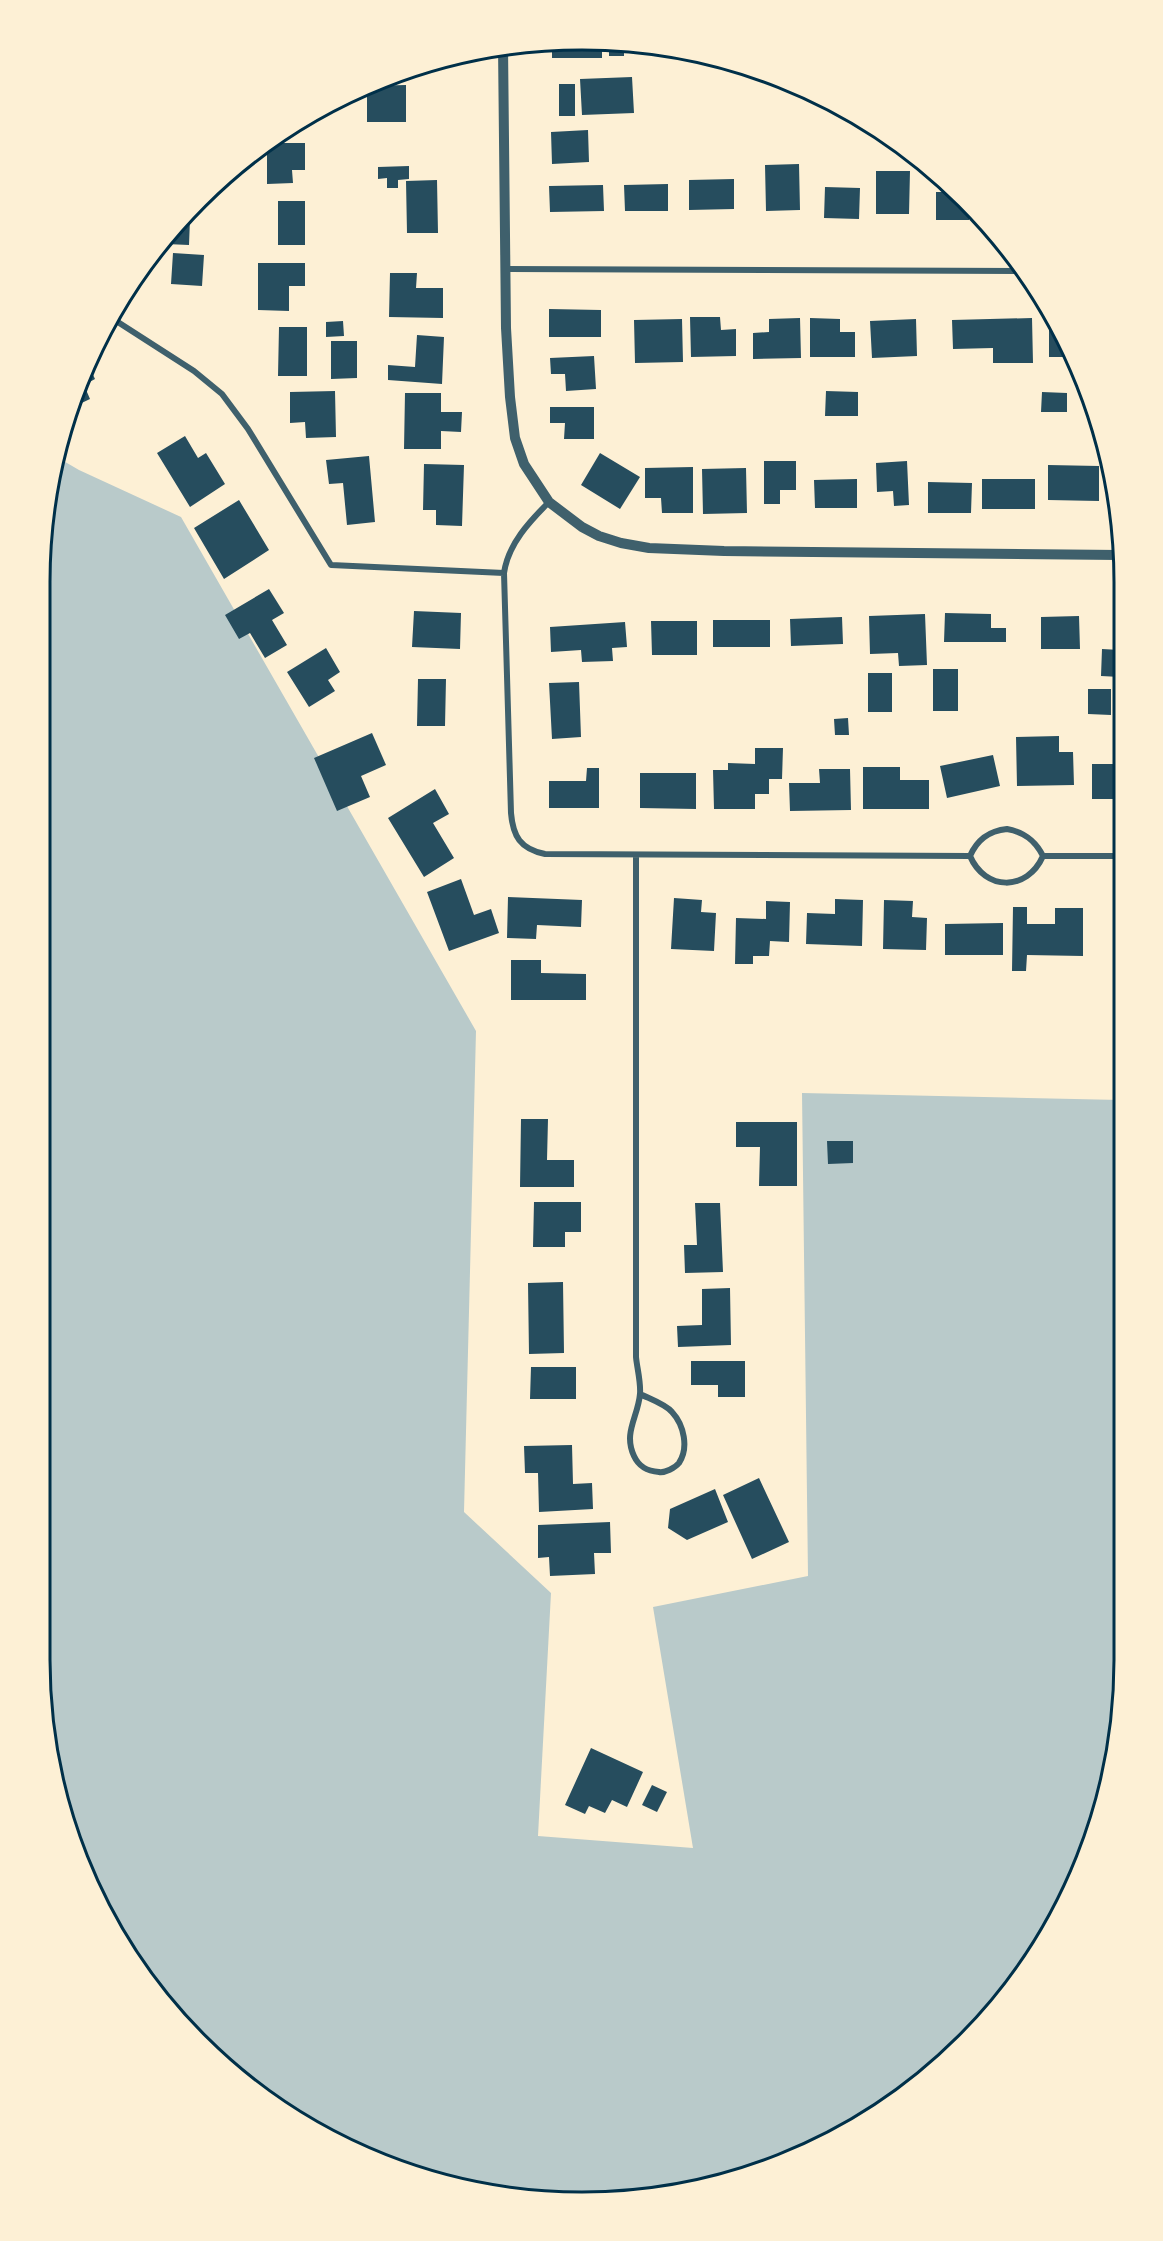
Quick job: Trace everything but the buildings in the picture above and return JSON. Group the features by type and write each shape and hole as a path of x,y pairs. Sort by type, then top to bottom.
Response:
{"street":[{"path":"503,56 507,340 515,438 531,477 549,502 582,527 599,536 649,548 724,551 1112,555"},
{"path":"506,269 1013,271"},
{"path":"117,322 194,371 222,394 248,429 331,565 504,573"},
{"path":"549,502 530,520 514,544 505,563 504,573 510,805 512,826 517,841 529,849 545,854 969,856"},
{"path":"969,856 980,840 997,830 1006,829 1016,831 1033,840 1043,856"},
{"path":"636,855 636,1357 640,1394 629,1432 630,1448 636,1461 648,1471 663,1473 677,1465 684,1453 685,1439 680,1424 671,1411 640,1394"},
{"path":"969,856 979,872 994,881 1004,883 1028,876 1043,856"},
{"path":"1043,856 1114,856"}],"shaded area":[{"path":"64,461 181,517 476,1031 464,1512 551,1593 538,1836 693,1848 653,1607 808,1576 802,1093 1114,1100 1114,1660 1109,1729 1103,1763 1085,1831 1073,1863 1059,1895 1024,1955 1004,1983 958,2036 905,2082 877,2102 817,2137 785,2151 753,2163 685,2181 651,2187 582,2192 512,2187 478,2181 410,2163 378,2151 315,2120 258,2082 205,2036 159,1983 139,1955 104,1895 78,1831 60,1763 54,1729 50,1660 50,582 54,512"}]}
